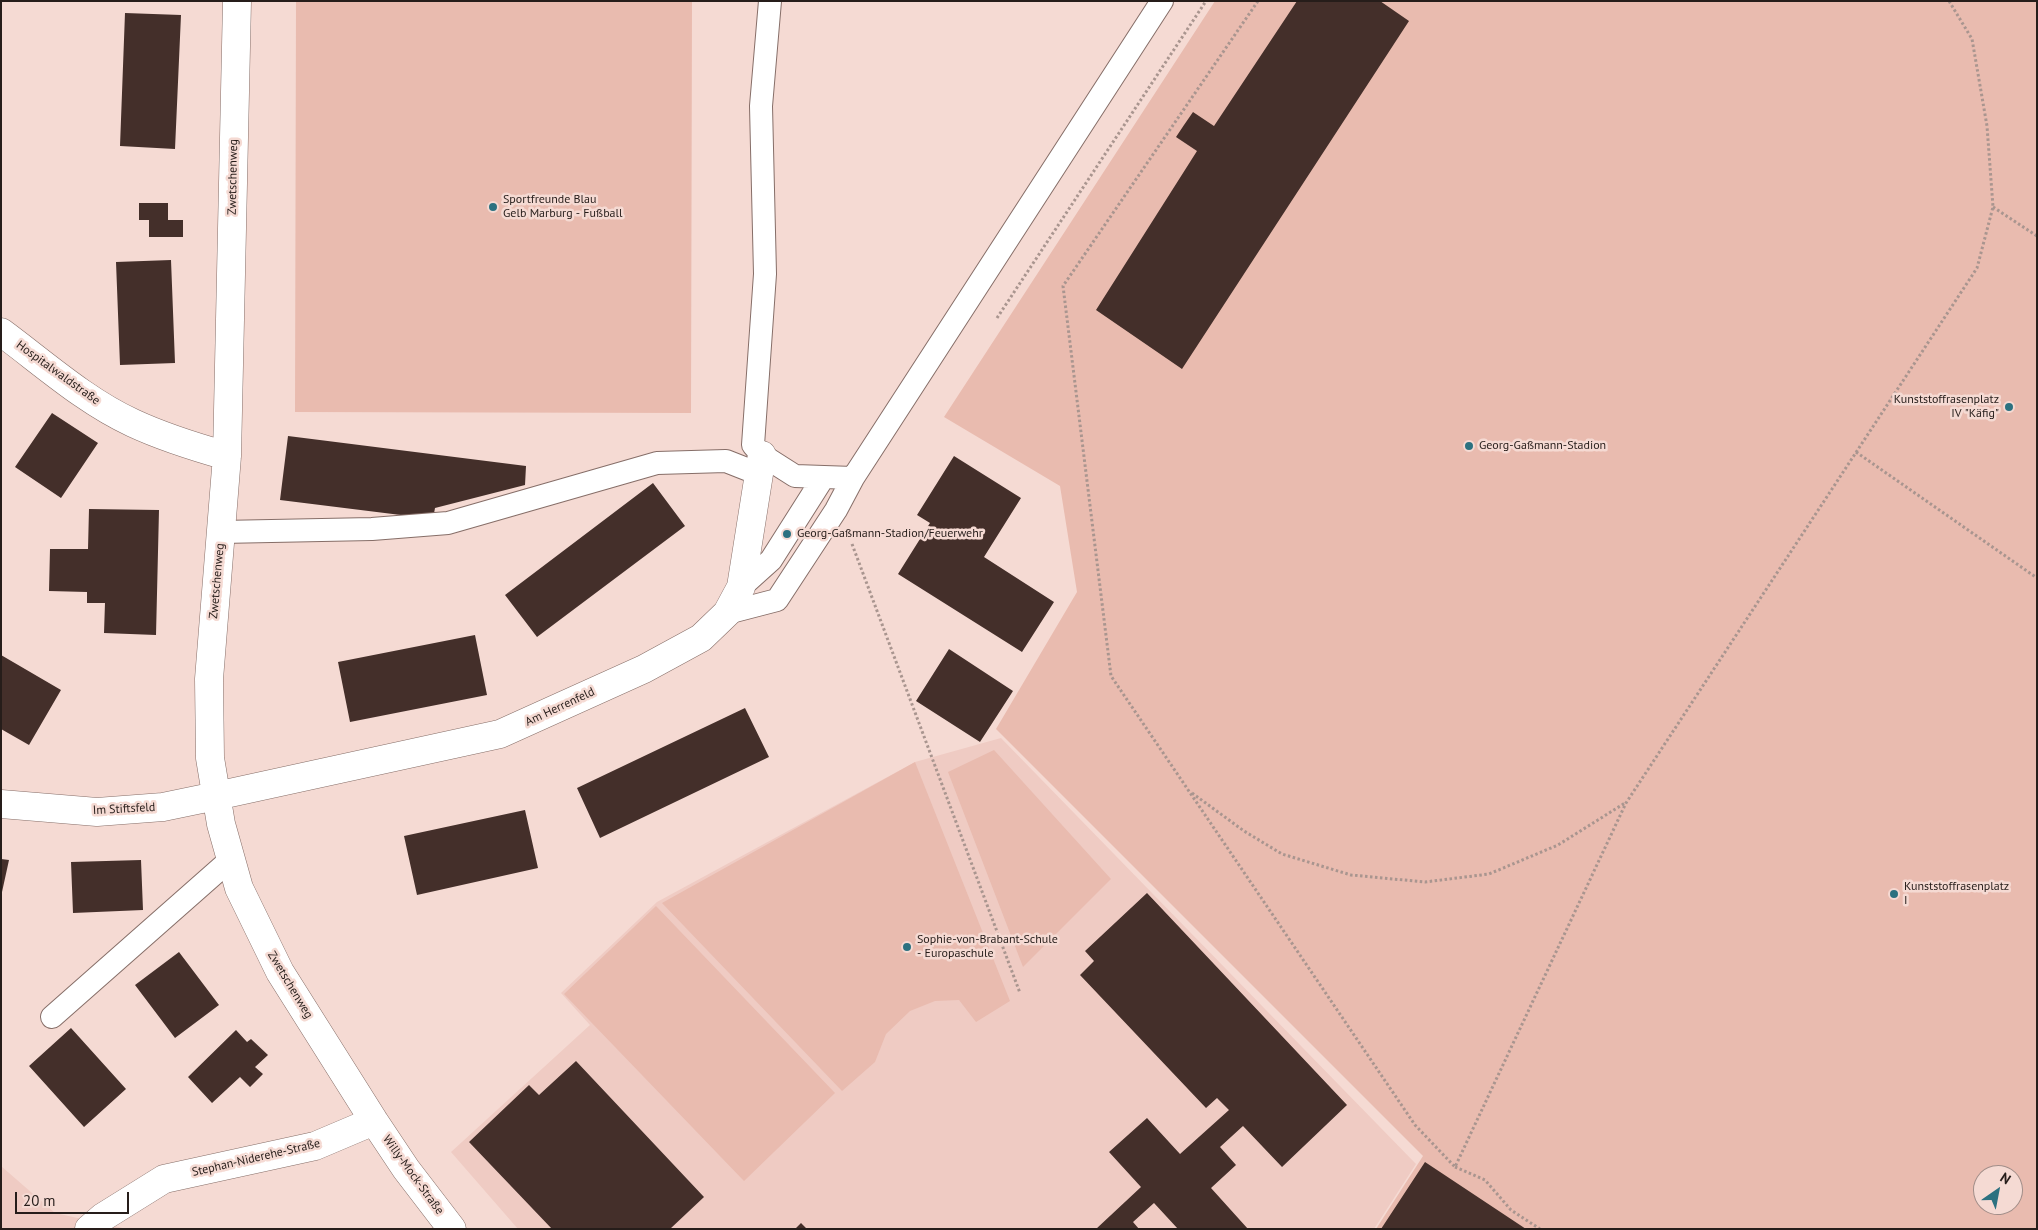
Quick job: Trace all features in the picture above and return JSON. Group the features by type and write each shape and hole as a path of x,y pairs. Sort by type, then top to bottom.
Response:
{"street":[{"name":"Zwetschenweg","path":"238,1 227,456 209,679 210,758 220,824 230,860 246,903 280,972 374,1121"},
{"name":"Hospitalwaldstraße","path":"1,332 85,396 132,423 180,442 227,456"},
{"name":"Am Herrenfeld","path":"216,796 500,734 644,669 701,638 727,613 741,587 760,465"},
{"name":"Im Stiftsfeld","path":"1,804 97,812 163,807 216,796"},
{"name":"Stephan-Niderehe-Straße","path":"89,1229 103,1217 164,1179 315,1146 374,1121"},
{"name":"Willy-Mock-Straße","path":"374,1121 406,1168 452,1229"}],"lane":[{"path":"760,465 754,445 765,274 761,106 770,1"},
{"path":"727,613 777,600 836,510 853,478 1162,1"},
{"path":"221,532 372,530 448,523 658,463 726,461 760,465 795,476 853,478"},
{"path":"741,587 771,560 823,478"},
{"path":"52,1017 230,860"}],"path":[{"path":"1258,1 1063,286 1111,676 1415,1125 1455,1167 1485,1180 1511,1210 1540,1229"},
{"path":"1455,1167 1626,803 1977,268 1993,206 1987,126 1972,39 1949,1"},
{"path":"1993,206 2037,236"},
{"path":"1856,452 2037,578"},
{"path":"851,541 1020,994"},
{"path":"1190,792 1244,831 1282,854 1351,875 1425,882 1489,874 1558,846 1626,803"}],"shaded area":[{"name":"Sportfreunde Blau Gelb Marburg - Fußball","path":"296,1 692,1 691,413 295,412"},
{"name":"Georg-Gaßmann-Stadion","path":"1215,1 2037,1 2037,1229 1376,1229 1423,1156 996,729 1077,592 1060,486 944,417"},
{"name":"Sophie-von-Brabant-Schule - Europaschule","path":"1001,738 1416,1164 1374,1229 518,1229 451,1152 590,1025 561,993 657,902 915,762"},
{"path":"994,750 1111,879 1023,967 948,772"},
{"path":"915,762 1010,1001 976,1022 959,1000 935,1001 910,1011 886,1034 875,1062 842,1091 662,903"},
{"path":"656,906 835,1093 744,1181 564,994"},
{"path":"1,1166 55,1213 127,1229 1,1229"}],"building":[{"path":"1297,1 1380,1 1409,21 1182,369 1096,310 1197,151 1176,137 1193,112 1214,126"},
{"path":"125,13 181,15 175,149 120,146"},
{"path":"139,203 168,203 168,220 183,220 183,237 149,237 149,220 139,220"},
{"path":"171,260 175,363 120,365 116,262"},
{"path":"52,413 98,443 61,498 15,467"},
{"path":"288,436 526,466 525,485 435,508 433,519 280,500"},
{"path":"954,456 1021,498 984,557 1054,602 1022,652 898,574 930,523 917,515"},
{"path":"653,483 685,526 537,637 505,595"},
{"path":"89,509 159,510 156,635 104,633 105,603 87,603 87,592 49,591 50,549 88,549"},
{"path":"475,635 487,695 350,722 338,662"},
{"path":"949,649 1013,691 980,742 916,701"},
{"path":"1,655 61,690 29,745 1,729"},
{"path":"745,708 769,757 600,838 577,788"},
{"path":"525,810 538,868 417,895 404,836"},
{"path":"1,859 9,860 2,892 1,892"},
{"path":"141,860 143,910 73,913 71,862"},
{"path":"1147,893 1347,1105 1282,1167 1243,1126 1220,1147 1236,1165 1211,1188 1248,1229 1178,1229 1154,1203 1133,1222 1139,1229 1096,1229 1141,1187 1109,1152 1147,1118 1180,1154 1229,1110 1217,1098 1206,1108 1080,975 1094,961 1085,951"},
{"path":"179,952 219,1005 175,1038 135,985"},
{"path":"71,1028 126,1089 84,1127 29,1066"},
{"path":"236,1030 247,1042 251,1039 268,1055 255,1067 263,1074 250,1087 240,1077 212,1103 188,1077"},
{"path":"576,1061 704,1197 670,1229 552,1229 469,1142 529,1085 539,1095"},
{"path":"1425,1162 1526,1229 1381,1229"},
{"path":"801,1223 807,1229 795,1229"}],"place":[{"name":"Sportfreunde Blau Gelb Marburg - Fußball","path":"493,207"},
{"name":"Kunststoffrasenplatz IV \"Käfig\"","path":"2009,407"},
{"name":"Georg-Gaßmann-Stadion","path":"1469,446"},
{"name":"Georg-Gaßmann-Stadion/Feuerwehr","path":"787,534"},
{"name":"Kunststoffrasenplatz I","path":"1894,894"},
{"name":"Sophie-von-Brabant-Schule - Europaschule","path":"907,947"}]}
